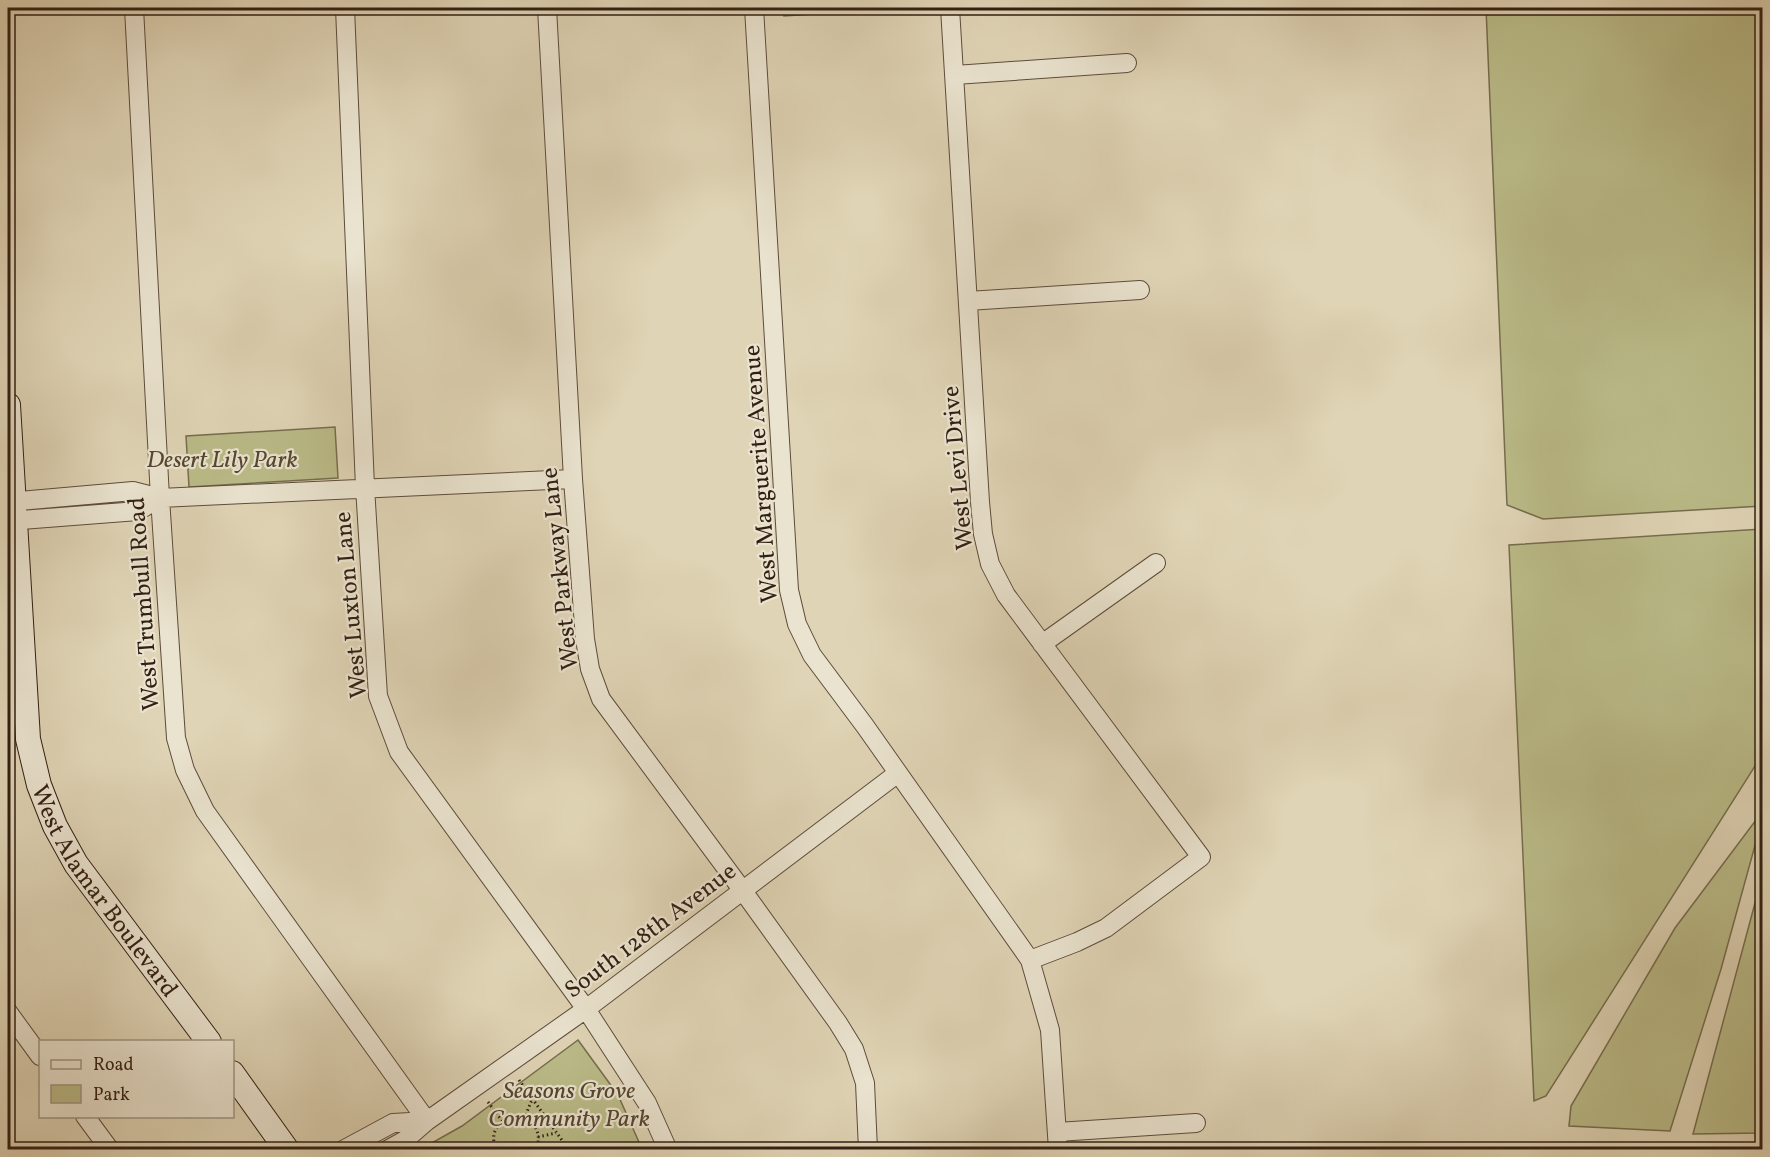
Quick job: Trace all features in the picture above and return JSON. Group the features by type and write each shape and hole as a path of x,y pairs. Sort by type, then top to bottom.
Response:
{"street":[{"name":"West Trumbull Road","path":"134,8 160,498 176,738 192,786 205,811 427,1121"},
{"name":"West Luxton Lane","path":"345,8 364,487 378,696 399,752 586,1009 647,1103 668,1149"},
{"name":"West Parkway Lane","path":"547,8 573,479 585,639 590,669 601,699 743,891 838,1023 854,1049 865,1083 868,1149"},
{"name":"West Marguerite Avenue","path":"754,8 789,590 798,624 812,655 1030,960 1050,1030 1058,1141"},
{"name":"West Levi Drive","path":"950,8 984,534 990,564 1006,595 1201,857 1106,928 1030,960"},
{"path":"955,75 1127,63"},
{"path":"968,301 1140,290"},
{"name":"West Alamar Boulevard","path":"8,405 10,512 28,739 39,785 55,826 76,864 208,1040"},
{"path":"10,512 133,491 160,498 573,479"},
{"path":"1042,644 1156,563"},
{"name":"South 128th Avenue","path":"387,1149 405,1140 427,1121 586,1009 898,773"},
{"path":"8,1012 39,1055"},
{"path":"234,1076 287,1149"},
{"path":"87,1118 110,1149"},
{"path":"343,1149 393,1123 427,1121"},
{"path":"1058,1141 1196,1123"}],"path":[{"path":"519,1080 569,1149"},
{"path":"524,1119 534,1100"},
{"path":"488,1102 503,1122"},
{"path":"496,1149 494,1133 503,1122 512,1118 524,1119 534,1126 538,1137 536,1149"},
{"path":"538,1137 557,1133"}],"green space":[{"path":"784,8 905,8 784,16"},
{"path":"1486,8 1762,8 1762,506 1543,519 1507,505"},
{"name":"Desert Lily Park","path":"335,427 338,478 189,487 186,436"},
{"path":"1762,529 1762,755 1546,1096 1534,1101 1509,545"},
{"path":"1762,812 1762,820 1721,969 1670,1131 1569,1126 1571,1106 1675,928"},
{"path":"1762,877 1762,1133 1693,1134"},
{"name":"Seasons Grove Community Park","path":"578,1040 618,1095 642,1149 421,1149 462,1126"},
{"path":"1537,1143 1566,1143 1570,1149 1538,1149"}]}
